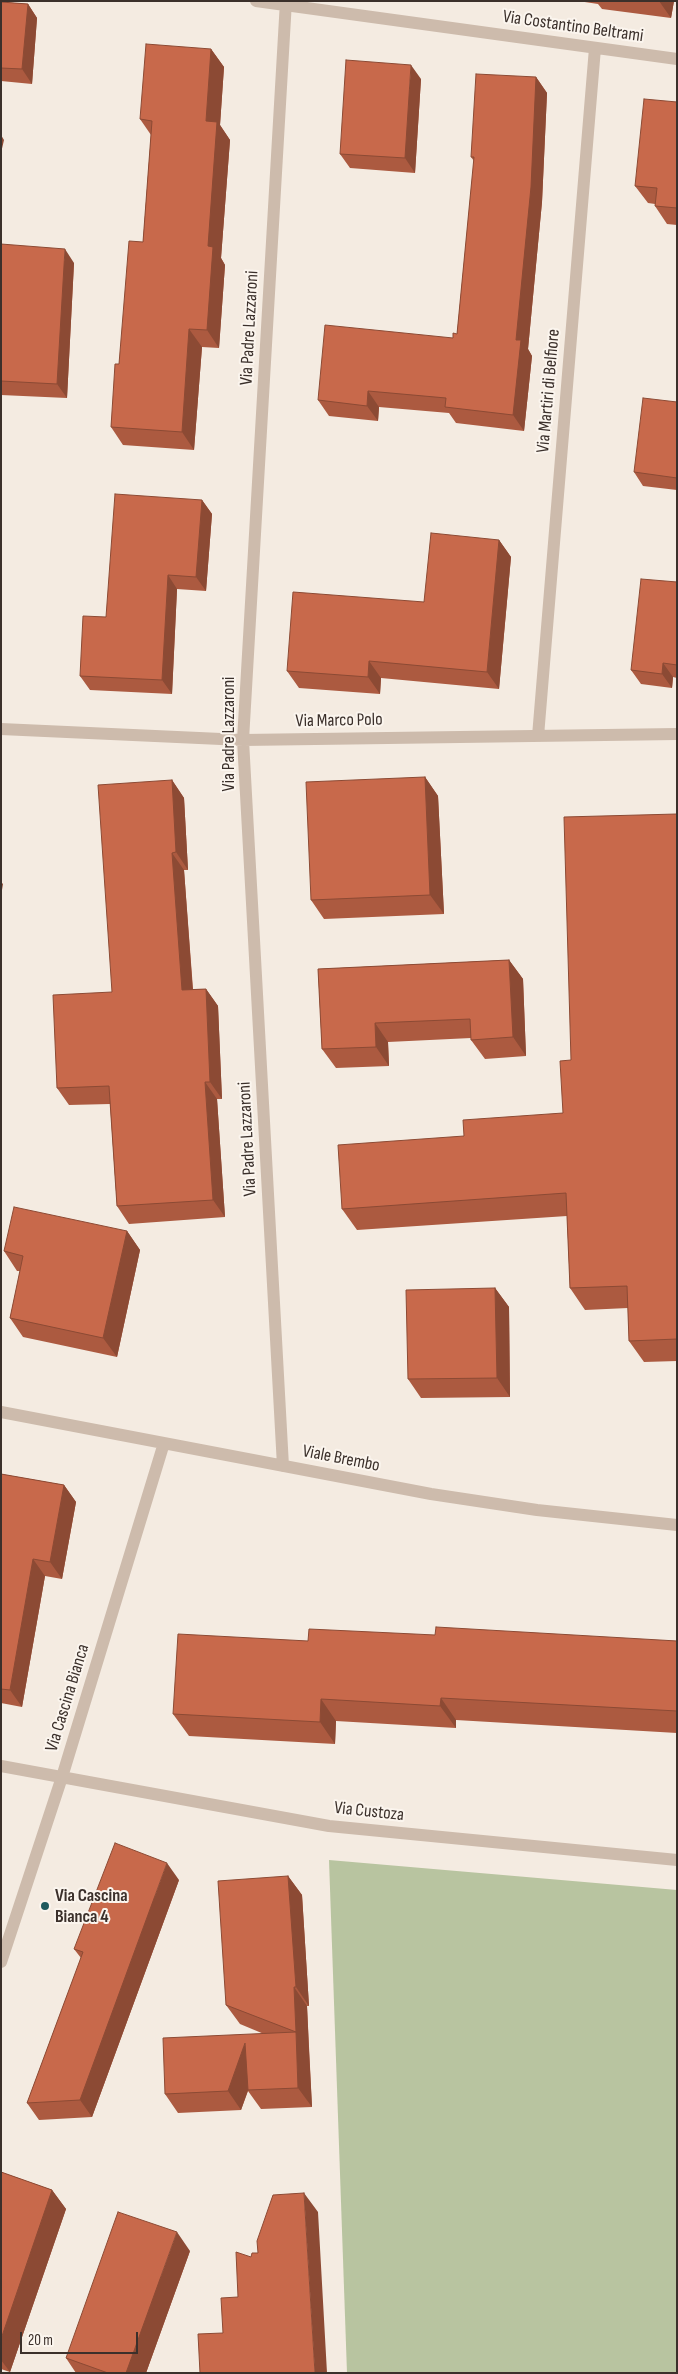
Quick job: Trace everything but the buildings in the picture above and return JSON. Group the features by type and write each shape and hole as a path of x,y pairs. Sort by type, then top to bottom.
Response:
{"street":[{"name":"Via Costantino Beltrami","path":"256,1 286,3 677,59"},
{"name":"Via Padre Lazzaroni","path":"283,1466 243,740 286,3"},
{"name":"Via Martiri di Belfiore","path":"538,736 595,48"},
{"name":"Via Marco Polo","path":"1,729 243,740 677,734"},
{"name":"Viale Brembo","path":"1,1412 431,1494 520,1507 677,1525"},
{"name":"Via Cascina Bianca","path":"1,1962 62,1777 164,1443"},
{"name":"Via Custoza","path":"1,1766 328,1826 677,1860"}],"green space":[{"path":"329,1860 677,1890 677,2373 347,2373"}],"place":[{"name":"Via Cascina Bianca 4","path":"45,1906"}]}
